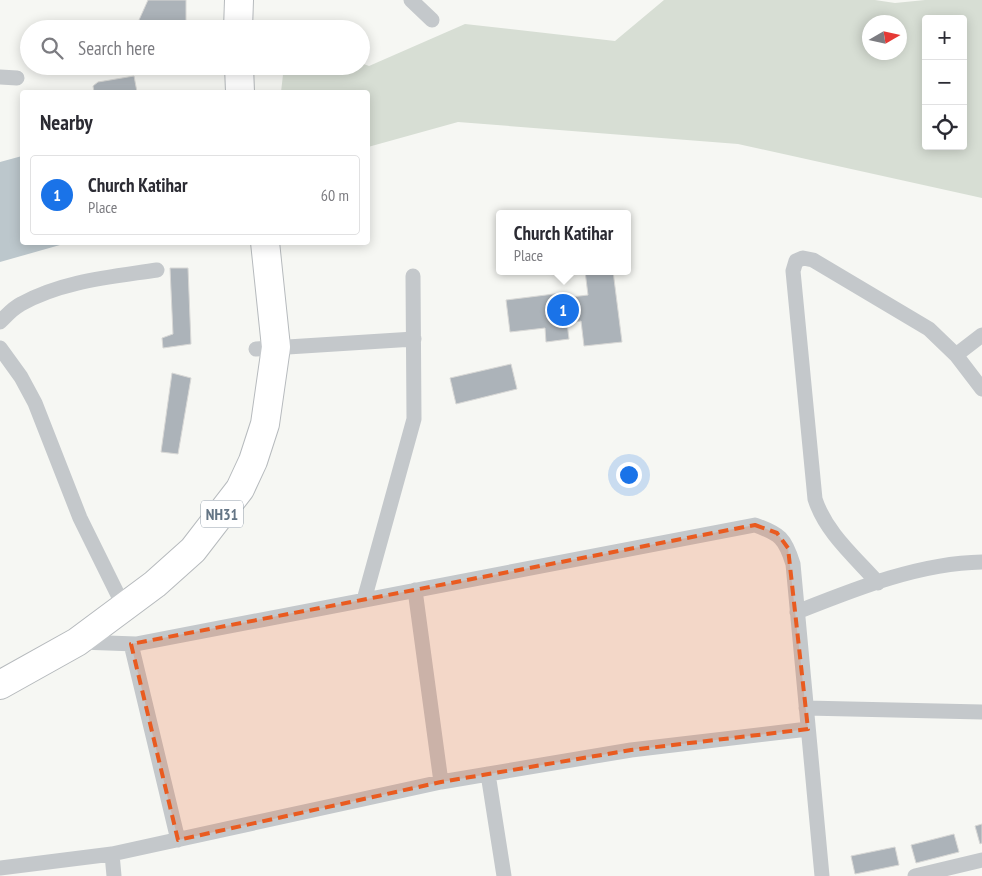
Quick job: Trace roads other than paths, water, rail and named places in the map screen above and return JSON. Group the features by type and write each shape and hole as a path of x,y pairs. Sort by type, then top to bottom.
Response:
{"highway":[{"path":"239,20 240,0"},
{"path":"250,0 251,20"},
{"path":"239,75 240,90"},
{"path":"252,75 252,90"},
{"name":"NH31","path":"0,668 88,617 118,595 144,573 199,518 225,479 241,444 266,348 257,328 253,245"},
{"name":"NH31","path":"0,685 78,642 148,590 193,550 240,489 253,462 265,424 265,245"}],"street":[{"path":"411,0 432,20"},
{"path":"0,76 16,78"},
{"path":"878,583 830,531 820,516 815,499 793,271 796,261 803,258 813,260 929,330 956,354 982,389"},
{"path":"0,322 19,304 50,292 93,279 156,270"},
{"path":"364,600 414,419 413,276"},
{"path":"956,354 982,336"},
{"path":"266,348 414,339"},
{"path":"0,348 21,377 35,403 80,518 118,595"},
{"path":"78,642 130,644 755,525 777,533 788,548 793,564 797,612 811,708 808,729 822,876"},
{"path":"797,612 878,583 929,569 982,562"},
{"path":"415,590 441,782"},
{"path":"130,644 178,840"},
{"path":"811,708 982,712"},
{"path":"0,868 112,854 441,782 631,750 808,729"},
{"path":"488,774 504,876"},
{"path":"112,854 114,876"},
{"path":"915,876 982,860"}],"place":[{"name":"Church Katihar","path":"563,310"}]}
